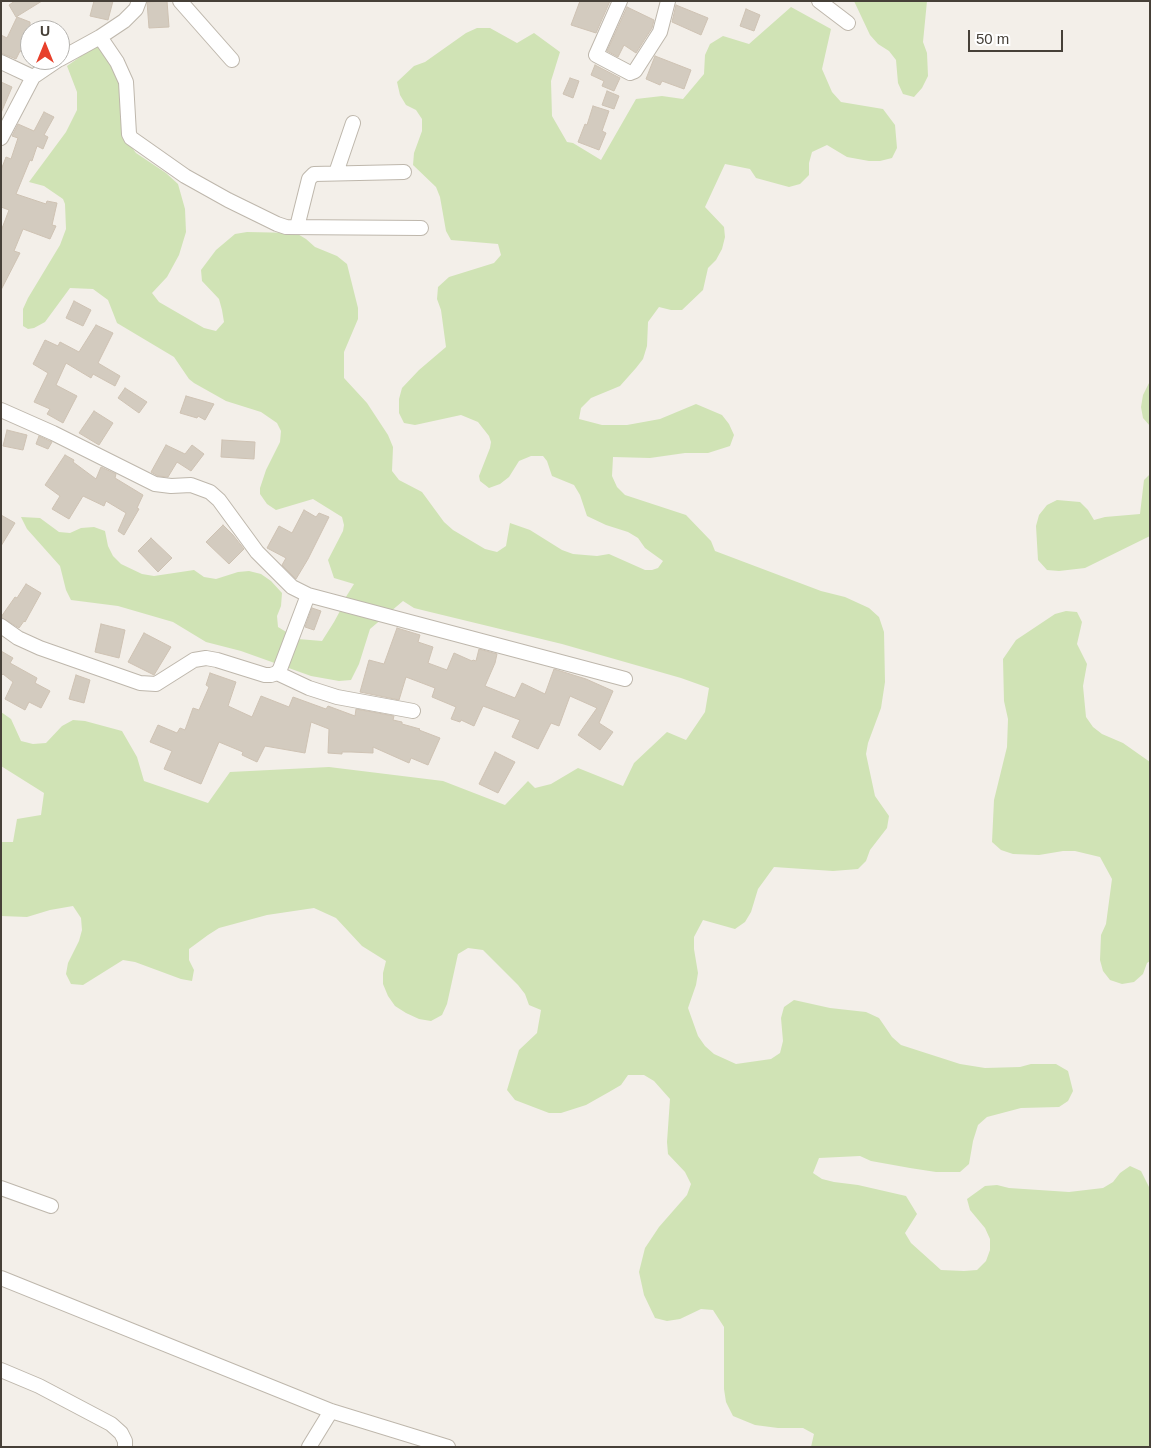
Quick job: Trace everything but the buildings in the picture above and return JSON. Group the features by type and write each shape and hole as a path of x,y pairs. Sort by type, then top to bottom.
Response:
{"street":[{"path":"70,53 124,21 136,8 139,1"},
{"path":"180,1 232,60"},
{"path":"620,1 596,55 633,73 660,32 668,1"},
{"path":"819,1 848,23"},
{"path":"100,37 117,62 126,82 129,134 135,143 185,176 228,200 286,227 421,228"},
{"path":"1,62 33,77"},
{"path":"1,138 33,77 43,70"},
{"path":"336,173 352,123"},
{"path":"297,227 311,176 317,173 404,172"},
{"path":"1,410 53,433 155,484 171,486 191,485 210,492 219,500 257,552 292,586 308,595 625,678"},
{"path":"276,673 280,669 290,646 308,595"},
{"path":"1,626 18,638 40,648 140,683 156,684 194,660 206,658 265,675 276,673 309,688 337,697 413,711"},
{"path":"1,1188 51,1206"},
{"path":"1,1278 350,1418 448,1447"},
{"path":"1,1370 39,1386 111,1424 121,1433 125,1441 125,1447"},
{"path":"309,1447 331,1410"}],"green space":[{"path":"854,1 927,1 923,42 927,53 928,76 922,88 914,97 903,94 898,83 896,60 889,51 878,44 870,35"},
{"path":"791,7 831,29 822,69 832,92 841,102 883,109 895,125 897,148 892,158 869,161 847,157 827,145 812,152 809,163 809,175 800,184 789,187 756,178 750,169 725,164 705,207 724,227 725,237 722,249 716,260 708,268 703,290 682,310 659,307 648,322 647,346 643,359 620,386 591,398 581,408 579,419 602,425 627,425 660,419 696,404 722,415 734,435 730,446 708,453 685,453 650,458 613,457 612,476 617,487 625,495 686,515 711,541 715,551 821,591 845,597 869,608 879,617 884,632 885,682 881,708 868,743 866,754 875,796 889,816 887,828 870,850 866,861 858,869 833,871 774,867 758,889 751,912 745,922 735,929 703,920 694,937 698,973 688,1008 698,1036 705,1046 714,1054 736,1064 771,1059 780,1053 783,1041 781,1018 784,1007 794,1000 830,1008 866,1012 879,1018 892,1037 901,1045 960,1064 985,1068 1056,1064 1068,1071 1073,1091 1068,1101 1059,1107 1021,1108 987,1117 978,1125 969,1164 960,1172 936,1172 910,1168 871,1161 860,1156 819,1158 813,1173 822,1179 834,1182 858,1185 906,1196 917,1214 905,1233 911,1243 941,1270 964,1271 977,1270 986,1261 990,1250 990,1239 985,1228 970,1210 967,1199 985,1186 997,1185 1009,1188 1069,1192 1103,1188 1113,1182 1120,1173 1130,1166 1141,1171 1150,1189 1150,1447 811,1447 814,1434 803,1428 778,1428 755,1425 733,1416 726,1402 724,1389 724,1327 713,1310 701,1309 680,1319 667,1321 655,1318 644,1295 639,1272 645,1248 659,1227 687,1195 691,1184 685,1172 668,1154 670,1099 654,1081 644,1075 628,1075 621,1085 609,1092 586,1105 561,1113 549,1113 515,1100 507,1090 519,1050 537,1033 541,1010 529,1005 525,994 518,985 483,950 468,948 458,954 447,1004 442,1015 431,1021 419,1019 395,1006 383,984 386,961 362,946 336,918 314,908 267,915 219,928 189,949 189,960 194,970 192,981 181,979 135,962 123,960 83,985 71,984 66,974 68,963 79,941 82,930 81,918 73,906 27,917 1,916 1,842 13,842 17,819 41,815 44,793 1,766 1,712 11,719 21,741 33,744 46,743 62,726 73,720 85,721 122,731 137,757 144,781 208,803 230,772 329,767 443,781 505,805 528,781 535,788 551,784 578,768 623,786 634,763 667,732 686,740 705,712 709,688 681,678 562,644 414,608 403,601 370,629 359,664 351,680 339,681 311,676 241,651 206,642 173,622 118,606 71,600 66,590 60,566 27,529 21,517 40,518 59,532 70,533 81,528 94,527 105,531 108,546 113,556 121,564 142,574 154,576 194,570 204,577 216,579 238,572 249,571 261,574 271,581 282,593 281,606 277,616 278,627 298,639 322,641 354,584 334,578 328,560 343,531 342,517 313,499 276,510 267,504 260,494 266,470 280,442 281,431 277,423 261,412 226,401 194,383 189,379 174,357 117,323 108,300 93,289 70,288 45,322 34,328 28,329 23,326 23,309 60,245 66,229 63,199 44,186 29,182 66,132 77,110 77,92 69,70 70,64 94,47 100,47 119,76 124,137 136,153 166,173 178,184 185,209 186,232 179,255 167,277 152,293 159,302 204,328 216,331 224,322 222,310 219,299 202,281 201,270 216,250 235,234 247,232 296,233 315,247 337,256 347,264 358,308 358,319 344,352 344,378 367,403 388,435 393,447 392,471 399,480 422,492 444,522 453,530 485,549 497,552 506,546 510,523 530,530 562,550 573,554 597,556 609,554 645,570 652,570 658,568 663,561 645,548 638,538 628,532 587,516 580,495 574,485 552,476 547,461 543,456 531,456 519,461 509,477 500,484 489,488 480,481 479,476 491,442 489,436 478,422 461,415 415,425 404,423 399,413 399,399 402,388 419,370 446,347 441,310 437,299 438,287 449,277 494,263 501,255 498,244 451,240 446,231 440,197 436,187 413,165 414,153 422,131 422,119 416,110 406,105 400,95 397,82 414,66 425,62 466,33 477,28 490,28 517,43 534,33 560,52 551,81 552,116 567,142 573,143 601,160 636,99 662,96 683,99 704,74 705,55 710,44 723,36 749,44"},
{"path":"1150,381 1150,426 1143,418 1141,407 1143,395"},
{"path":"1150,474 1150,536 1085,568 1059,571 1047,570 1038,560 1036,526 1039,515 1047,505 1057,500 1080,502 1094,520 1105,517 1140,514 1144,480"},
{"path":"1066,611 1077,612 1082,622 1077,644 1087,664 1083,686 1086,717 1093,727 1102,734 1123,743 1150,762 1150,961 1147,963 1143,974 1134,982 1122,984 1110,980 1103,971 1100,960 1101,935 1106,924 1112,879 1100,857 1075,851 1039,855 1013,854 1001,850 992,842 994,800 1007,747 1008,719 1004,701 1003,659 1016,640 1055,614"}]}
